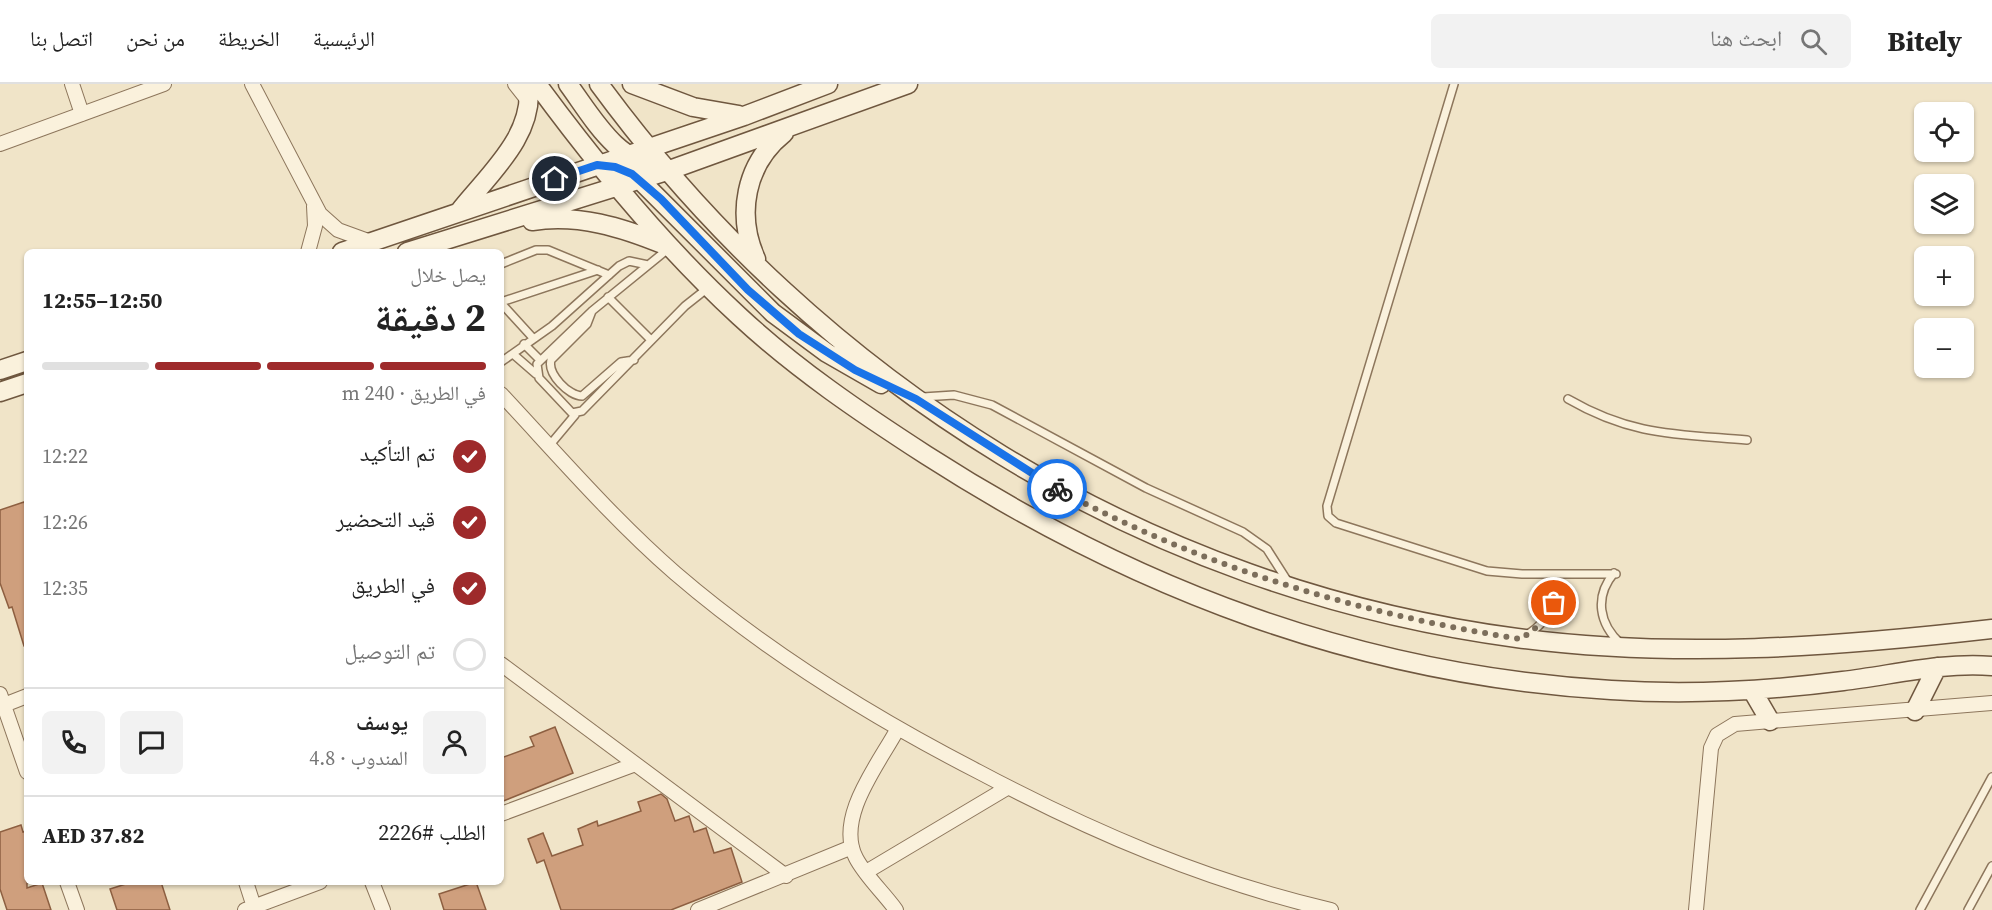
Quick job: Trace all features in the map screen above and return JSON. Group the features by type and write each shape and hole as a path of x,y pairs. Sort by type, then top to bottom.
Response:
{"street":[{"path":"72,84 82,114"},
{"path":"0,144 164,84"},
{"path":"252,84 314,204 338,230 371,242"},
{"path":"514,84 530,103"},
{"path":"458,213 518,137 530,103 528,84"},
{"path":"537,84 597,165 670,248 740,317 808,373 953,472 1029,517 1107,557 1232,612 1363,652 1506,680 1611,690 1668,692 1752,690 1852,680 1937,667 1992,666"},
{"path":"568,84 607,138 627,156 653,168 667,171"},
{"path":"599,84 667,171 762,271 827,330 916,399 1009,461 1102,512 1192,552 1290,587 1415,621 1521,639 1625,648 1767,648 1991,629"},
{"path":"632,84 648,88 693,107 744,116"},
{"path":"351,249 744,116 828,84"},
{"path":"420,249 667,171 908,84"},
{"path":"762,271 747,231 747,192 760,160 790,128"},
{"path":"597,165 615,167 639,179 773,313 827,353 855,370 916,399"},
{"path":"309,249 315,226 314,204"},
{"path":"497,223 559,218 585,220 610,225 670,248"},
{"path":"0,370 24,362"},
{"path":"0,392 24,384"},
{"path":"504,397 630,532 719,610 815,679 897,730 1097,832 1180,866 1265,893 1331,910"},
{"path":"504,666 633,765 786,876"},
{"path":"1915,711 1937,667"},
{"path":"1752,690 1770,722"},
{"path":"24,696 2,699 6,730 24,766"},
{"path":"1696,910 1713,741 1728,726 1992,703"},
{"path":"896,910 866,872 852,847 850,829 854,810 897,730"},
{"path":"504,813 633,765"},
{"path":"866,872 1007,788"},
{"path":"698,910 786,876 852,847"},
{"path":"68,885 77,910"},
{"path":"246,885 250,908 312,885"},
{"path":"373,885 383,910"}],"lane":[{"path":"1454,84 1326,511 1336,523 1474,568 1500,573 1615,574 1602,595 1602,617 1611,634 1625,648"},
{"path":"537,374 540,360 608,297 670,248"},
{"path":"504,263 542,249 609,275"},
{"path":"504,360 552,326 609,275 629,261 648,264"},
{"path":"504,301 598,270"},
{"path":"549,446 575,415 582,411 685,306 709,287"},
{"path":"608,297 651,340"},
{"path":"504,305 533,338"},
{"path":"592,311 587,324 551,360 552,373 572,393 582,396 621,363 633,360"},
{"path":"524,344 540,360"},
{"path":"513,354 537,374 575,415"},
{"path":"916,399 954,395 992,405 1098,464 1256,540 1277,561 1290,587"},
{"path":"1568,399 1600,416 1636,429 1673,435 1747,440"},
{"path":"1521,639 1539,626 1550,613 1556,594 1553,574"},
{"path":"1920,910 1992,777"},
{"path":"1968,910 1992,866"}],"building":[{"path":"24,502 24,646 12,607 9,608 0,583 0,510"},
{"path":"555,727 573,773 504,801 504,757 534,746 530,737"},
{"path":"661,794 667,799 675,821 689,816 694,832 706,828 714,853 731,848 742,882 671,910 561,910 544,860 537,863 528,839 543,833 552,856 583,845 578,829 597,821 598,826 641,811 638,802"},
{"path":"21,825 24,832 24,885 27,885 27,888 43,885 51,910 7,910 0,889 0,832"},
{"path":"123,885 162,885 170,910 117,910 110,889"},
{"path":"467,885 477,885 486,910 444,910 439,894"}],"way so far":[{"path":"1057,489 1137,529 1238,570 1330,600 1377,612 1473,632 1521,639 1546,620 1554,603"}],"route":[{"path":"555,179 597,165 615,167 632,174 661,199 748,290 799,334 855,370 916,399 1009,461 1057,489"}]}
